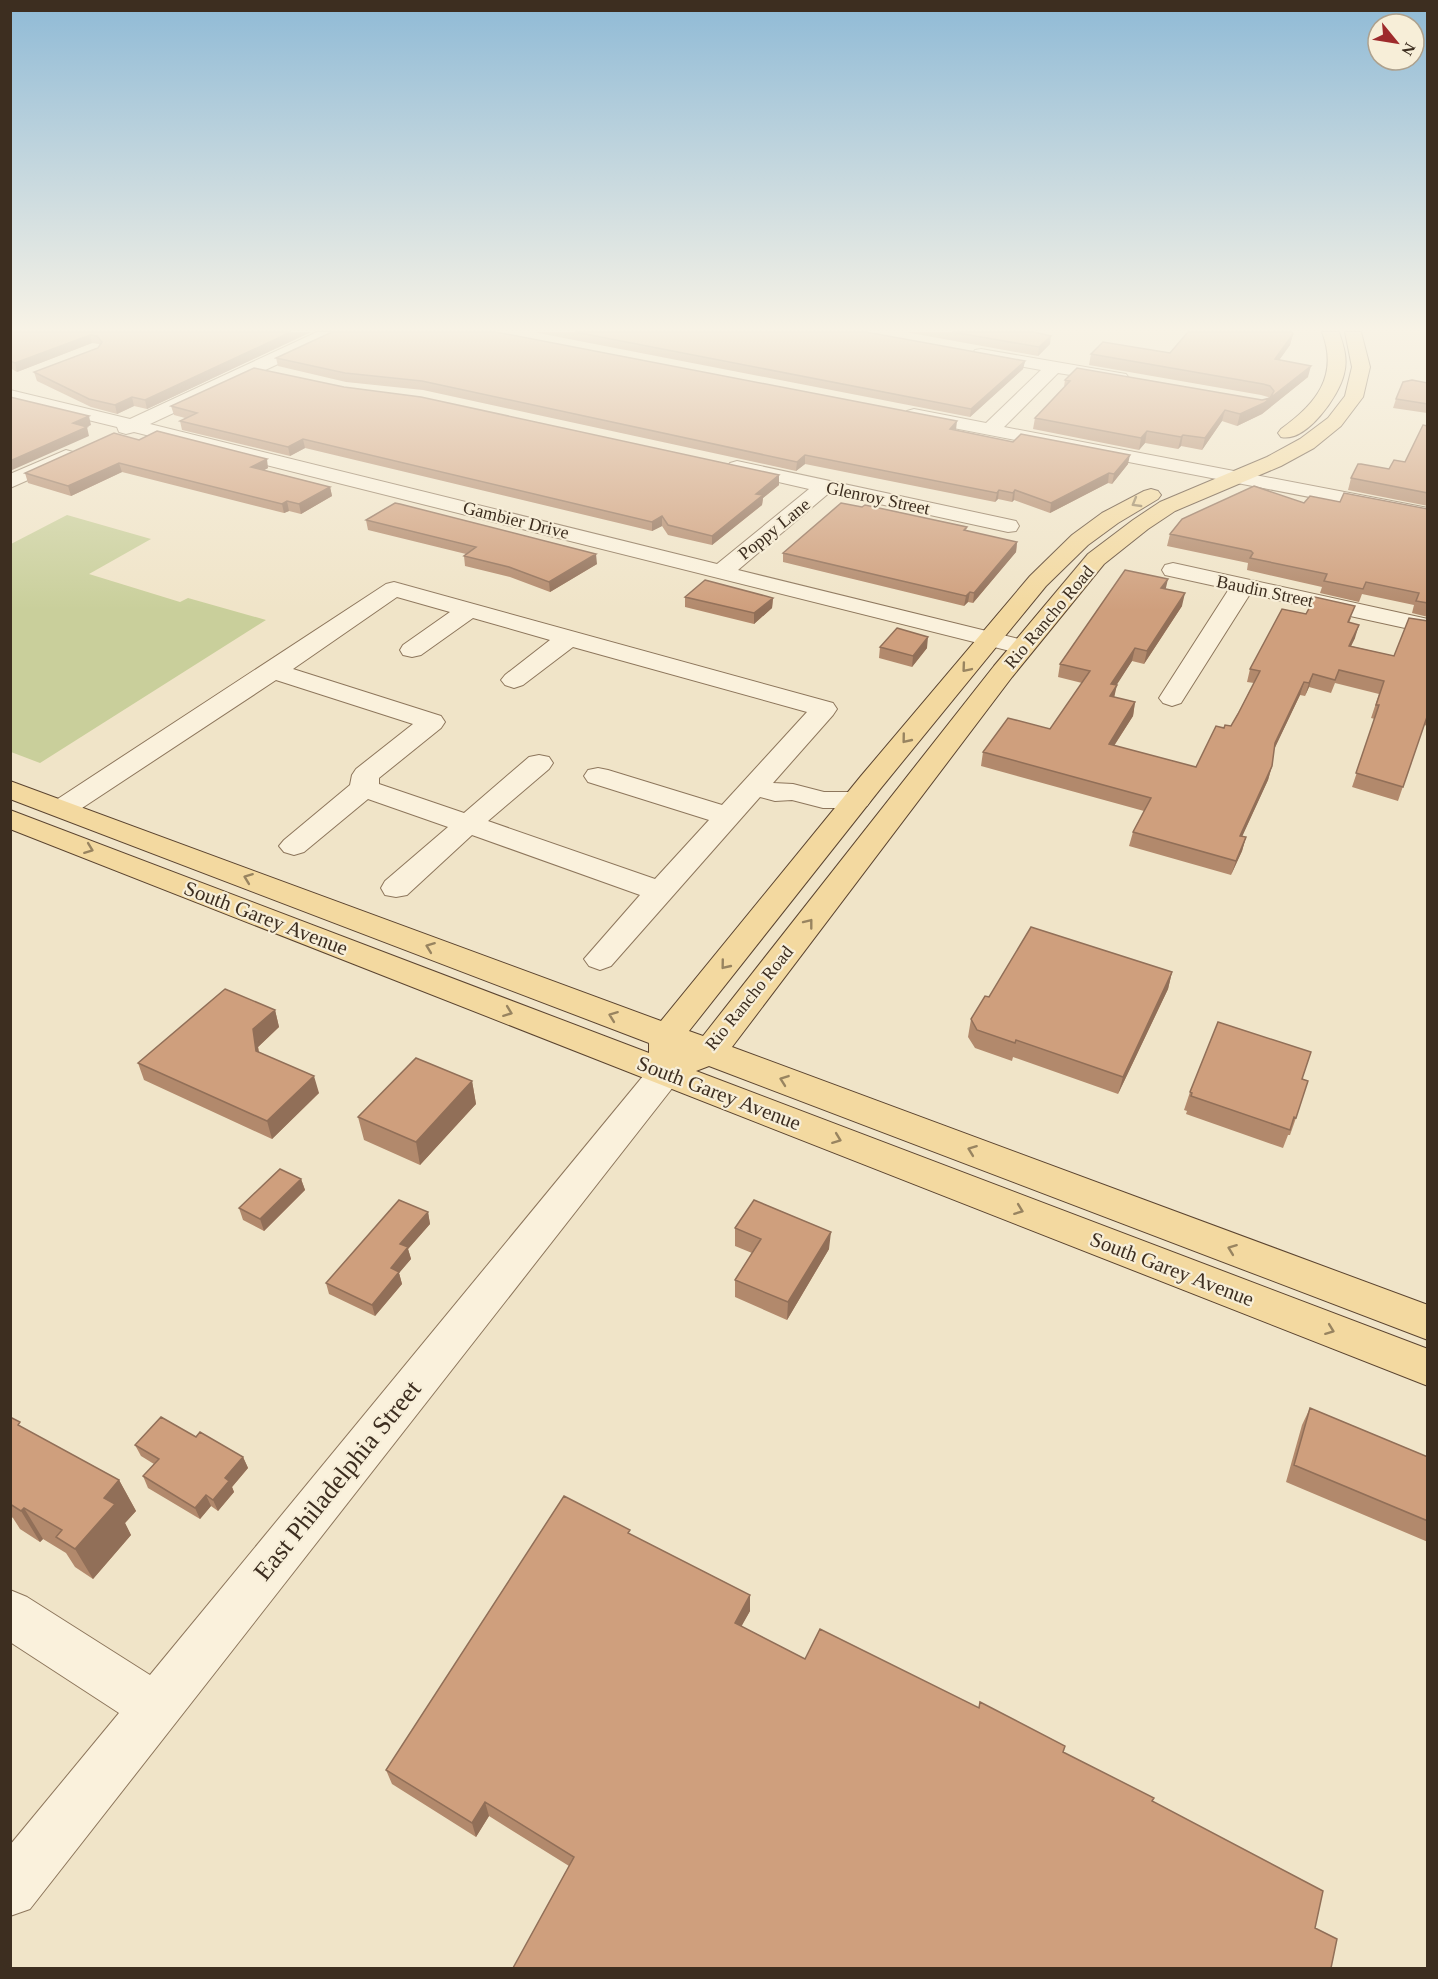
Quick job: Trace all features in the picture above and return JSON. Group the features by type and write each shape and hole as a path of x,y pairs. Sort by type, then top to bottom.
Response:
{"main road":[{"name":"Rio Rancho Road","path":"666,1054 833,830 1038,581 1080,540 1110,518 1152,494 1272,443 1302,424"},
{"name":"Rio Rancho Road","path":"666,1054 709,1052 1022,647 1103,553 1163,509 1240,477 1308,444 1330,424"},
{"path":"942,697 977,706"},
{"path":"879,833 870,821 869,812 888,786 890,776 887,763"},
{"name":"South Garey Avenue","path":"10,789 108,826 666,1054 1275,1309 1428,1368"},
{"path":"19,819 63,808"},
{"path":"19,819 108,826"},
{"name":"South Garey Avenue","path":"19,819 666,1054"},
{"name":"South Garey Avenue","path":"709,1052 1428,1323"},
{"path":"1275,1309 1287,1270"}],"street":[{"path":"961,424 1428,514"},
{"path":"990,430 996,424"},
{"path":"103,439 132,425"},
{"name":"Gambier Drive","path":"132,425 1022,647"},
{"path":"10,482 84,448"},
{"name":"Glenroy Street","path":"722,464 1008,526"},
{"name":"Poppy Lane","path":"723,571 825,486"},
{"name":"Baudin Street","path":"1173,570 1428,626"},
{"path":"1172,698 1243,586"},
{"path":"63,808 394,589 824,709 765,790 727,816 600,959"},
{"path":"412,650 469,610"},
{"path":"514,680 569,638"},
{"path":"273,671 432,722 366,775 364,788 294,846"},
{"path":"396,888 538,764"},
{"path":"598,776 727,816"},
{"path":"364,788 661,892"},
{"path":"765,790 793,792 823,800 857,800"},
{"path":"765,790 784,803 812,813 833,830"},
{"name":"East Philadelphia Street","path":"10,1889 156,1707 666,1054"},
{"path":"10,1614 156,1707"}],"green space":[{"path":"67,515 151,539 89,574 180,602 188,598 266,620 40,763 11,752 11,544"}],"building":[{"path":"10,424 78,424 87,427 10,461"},
{"path":"194,424 547,424 779,475 756,494 763,495 712,536 668,525 662,516 652,522 303,439 288,447"},
{"path":"623,424 954,424 950,429 1013,442 1021,434 1130,455 1114,474 1109,473 1051,503 1015,490 1013,493 999,490 997,493 805,455 797,462"},
{"path":"1069,424 1215,424 1205,438 1183,435 1181,437 1147,431 1141,438"},
{"path":"1423,425 1428,426 1428,493 1351,478 1358,464 1389,469 1394,460 1405,462"},
{"path":"157,431 267,459 251,467 330,487 299,504 287,501 282,504 119,463 68,486 25,473 114,433 139,440"},
{"path":"1254,486 1304,503 1310,496 1340,502 1344,493 1428,509 1428,603 1416,601 1419,593 1366,582 1363,589 1324,581 1327,574 1250,558 1253,553 1251,551 1170,534 1182,519"},
{"path":"395,503 596,554 549,582 509,567 464,556 476,547 366,520"},
{"path":"841,503 862,507 865,505 967,527 964,530 1017,542 974,593 970,592 966,596 783,553"},
{"path":"1125,570 1168,579 1161,588 1185,593 1147,651 1135,648 1111,684 1117,685 1110,696 1135,702 1109,744 1196,767 1216,726 1224,728 1225,725 1231,726 1238,714 1260,671 1250,669 1282,609 1306,614 1315,597 1355,606 1348,622 1359,625 1349,646 1394,656 1409,618 1428,621 1428,714 1403,787 1356,773 1379,705 1376,705 1384,681 1339,670 1335,680 1313,674 1309,683 1304,682 1275,743 1272,766 1240,836 1246,837 1236,861 1133,832 1151,798 983,752 1008,718 1050,729 1090,671 1060,664"},
{"path":"705,580 773,598 754,613 685,597"},
{"path":"897,628 928,637 913,656 880,647"},
{"path":"1031,927 1172,972 1123,1077 1016,1040 1015,1043 977,1030 971,1019 985,996 989,997"},
{"path":"225,989 275,1010 253,1029 256,1051 314,1076 267,1121 138,1063"},
{"path":"1218,1022 1311,1052 1302,1079 1308,1081 1290,1130 1191,1096 1190,1092"},
{"path":"416,1058 472,1081 416,1142 358,1117"},
{"path":"280,1169 301,1179 260,1219 239,1208"},
{"path":"399,1200 428,1212 400,1244 408,1247 391,1268 399,1272 372,1305 326,1283"},
{"path":"754,1200 831,1232 788,1302 735,1280 761,1239 735,1228"},
{"path":"1310,1408 1428,1457 1428,1521 1294,1465"},
{"path":"10,1417 20,1422 18,1425 119,1480 104,1498 115,1504 75,1549 56,1537 62,1530 24,1508 21,1511 10,1504"},
{"path":"161,1417 196,1437 200,1432 243,1457 225,1478 229,1481 213,1500 206,1495 195,1508 143,1476 159,1459 135,1445"},
{"path":"564,1496 630,1530 628,1533 750,1595 735,1623 805,1659 820,1629 979,1708 980,1702 1065,1746 1063,1752 1154,1798 1152,1801 1323,1891 1315,1928 1337,1939 1331,1968 513,1968 574,1857 485,1802 472,1823 386,1770"}]}
